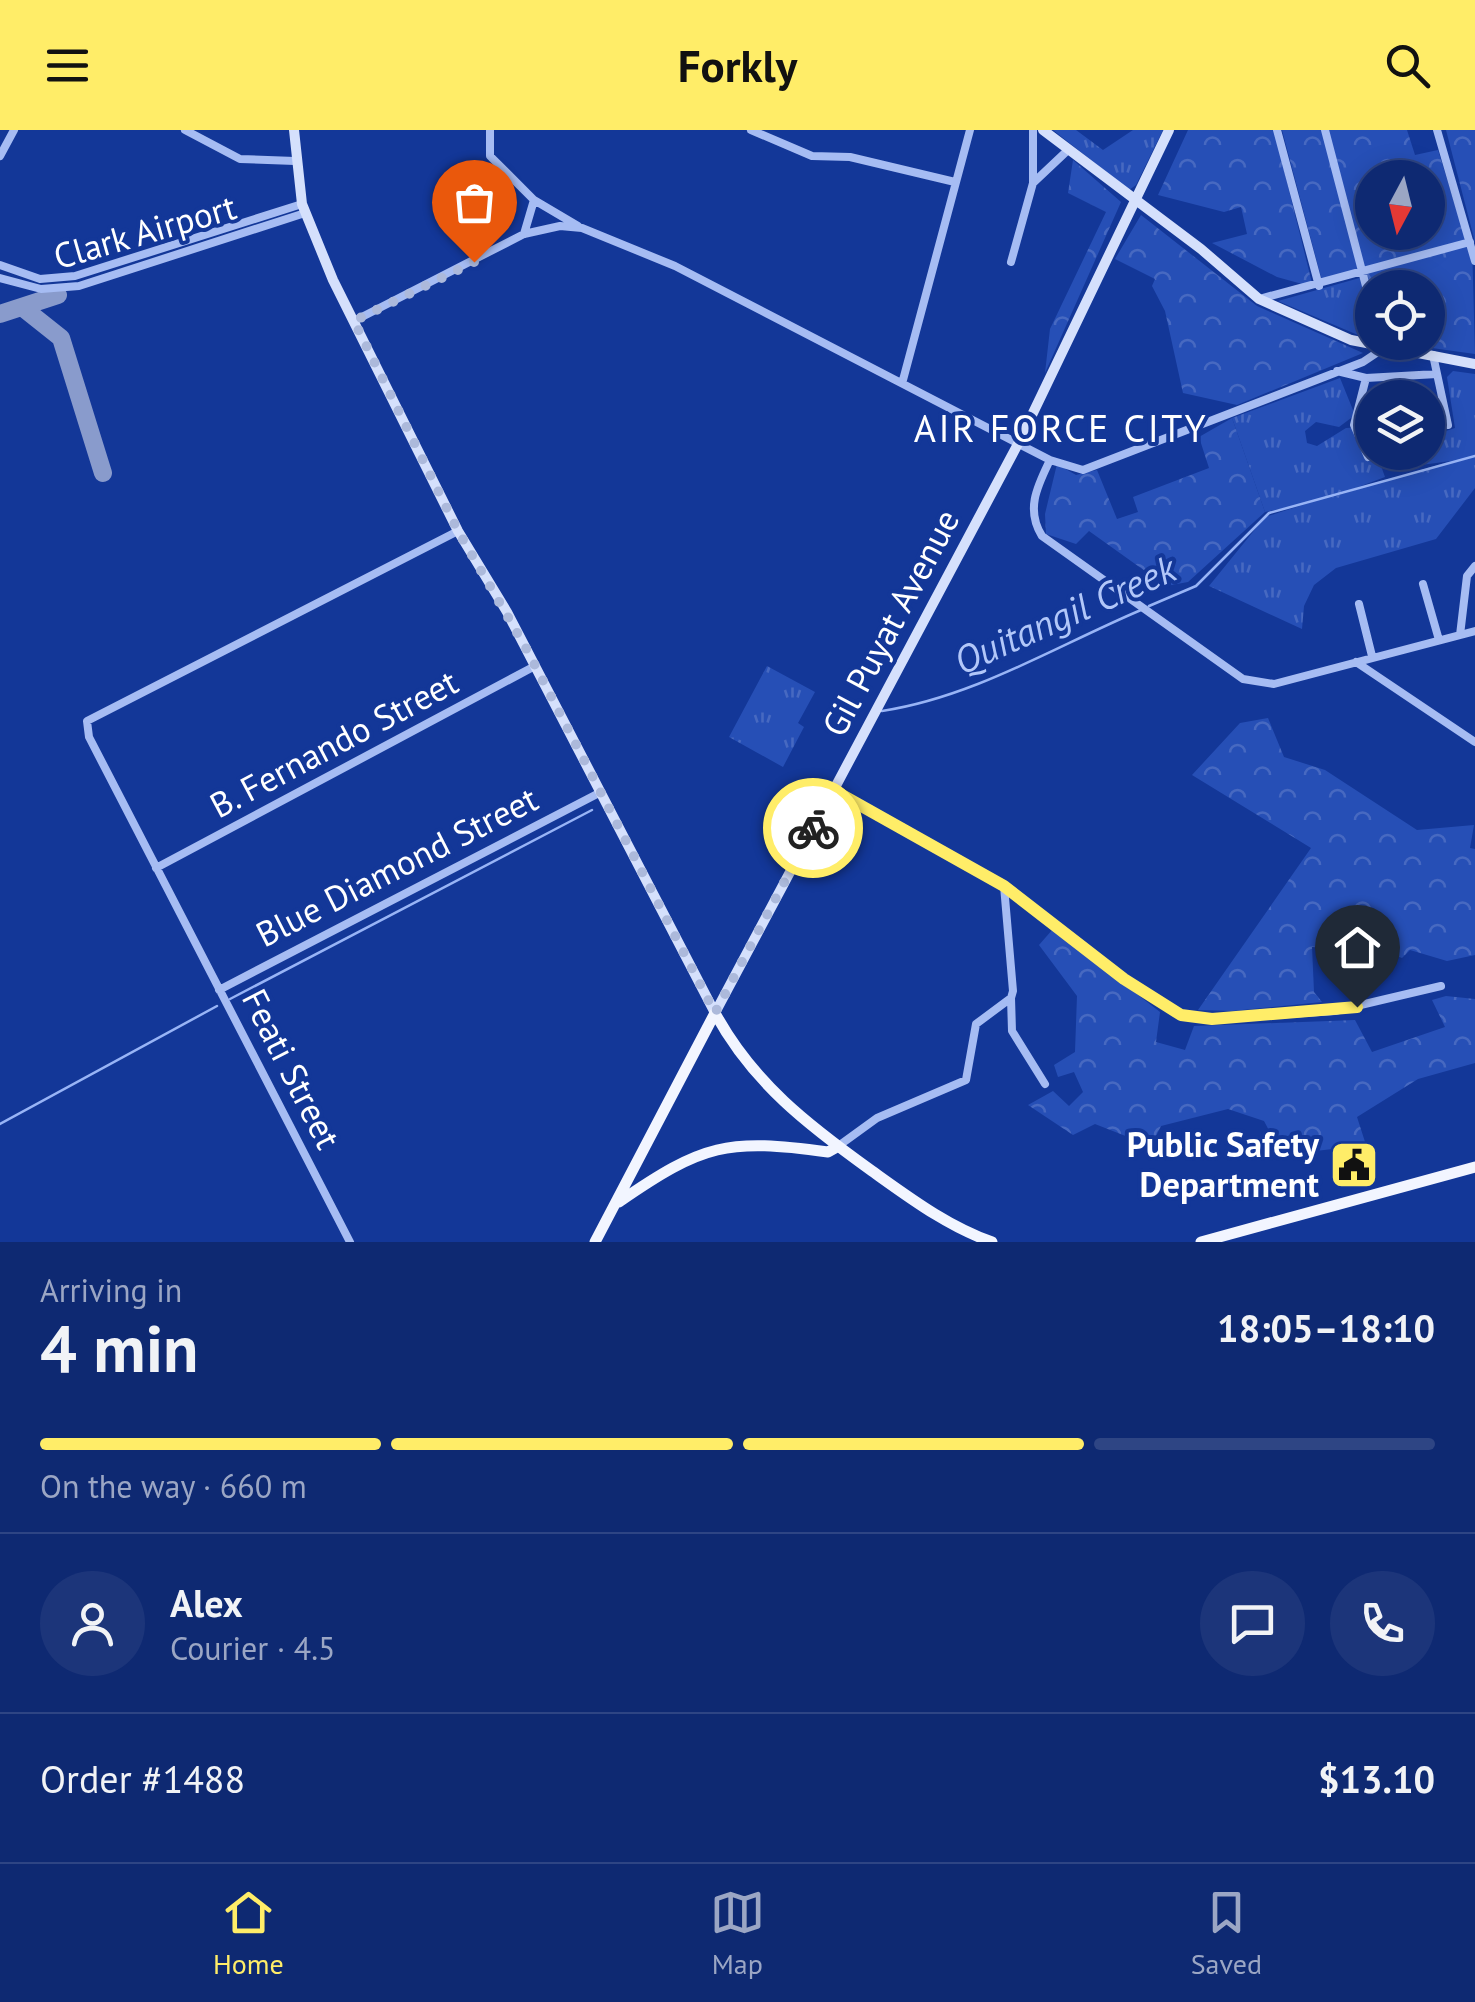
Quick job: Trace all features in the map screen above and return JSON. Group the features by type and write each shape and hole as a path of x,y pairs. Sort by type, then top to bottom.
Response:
{"main road":[{"path":"294,130 304,208 354,321 458,531 536,666 715,1013 763,1083 837,1147 932,1214 992,1242"},
{"path":"1043,130 1201,249 1259,299 1312,326 1355,337"},
{"name":"Gil Puyat Avenue","path":"595,1242 1018,442 1169,130"},
{"path":"1445,357 1475,364"},
{"path":"615,1204 674,1164 704,1151 744,1144 828,1152 837,1147"},
{"path":"1201,1242 1475,1167"}],"street":[{"path":"0,156 14,130"},
{"path":"185,130 240,159 296,161"},
{"path":"490,130 490,156 534,200 582,228"},
{"path":"751,130 812,156 850,156 956,182"},
{"path":"903,380 935,274 970,130"},
{"path":"1011,262 1033,183 1034,130"},
{"path":"1278,130 1319,286"},
{"path":"1325,130 1363,270"},
{"path":"1437,130 1475,261"},
{"path":"1033,183 1068,150"},
{"path":"524,234 534,200"},
{"name":"Clark Airport","path":"0,278 29,287 65,288 304,208"},
{"path":"354,321 524,234 560,226 582,228 618,239 903,380 1050,460 1083,470 1337,371 1355,360"},
{"path":"1377,270 1470,242"},
{"name":"Clark Airport","path":"0,265 31,278 63,278 160,254"},
{"path":"1259,299 1355,276"},
{"path":"1435,360 1448,425"},
{"path":"1337,371 1366,378 1437,374"},
{"path":"1050,460 1034,492 1039,532 1249,682 1274,684 1475,631"},
{"name":"Feati Street","path":"350,1242 89,737 87,720 458,531"},
{"path":"1460,634 1467,576 1475,566"},
{"path":"1423,584 1439,640"},
{"path":"1359,604 1372,656"},
{"path":"1356,662 1475,742"},
{"name":"B. Fernando Street","path":"156,868 536,666"},
{"path":"833,790 1004,886 1149,997 1194,1019 1335,1011 1441,986"},
{"name":"Blue Diamond Street","path":"219,990 601,792"},
{"path":"1004,886 1012,1031 1045,1084"},
{"path":"837,1147 877,1118 961,1084 976,1024 1011,998"}],"green space":[{"path":"1053,130 1076,130 1103,150 1133,130 1163,130 1136,185 1129,190"},
{"path":"1188,130 1274,130 1313,287 1277,277 1212,243 1247,234 1241,207 1224,212 1158,195"},
{"path":"1282,130 1407,130 1415,155 1438,150 1441,160 1355,160 1355,250 1434,250 1322,281"},
{"path":"1446,130 1475,130 1475,242"},
{"path":"1073,160 1121,202 1045,373 1050,329 1106,212 1068,193"},
{"path":"1445,173 1466,241 1445,247"},
{"path":"1141,215 1257,306 1355,349 1355,356 1237,405 1183,393 1165,311 1152,286 1155,279 1115,259"},
{"path":"1472,243 1475,354 1445,350 1445,270 1378,270"},
{"path":"1355,279 1355,334 1278,301"},
{"path":"1453,371 1475,374 1475,488 1436,539 1336,568 1314,585 1304,606 1302,629 1209,586 1265,517 1312,502 1265,512 1232,418 1340,378 1355,415 1339,427 1316,422 1305,431 1307,443 1317,446 1346,428 1355,428 1355,470 1382,470 1385,477 1329,498 1421,470 1445,470 1445,463 1451,461 1445,462 1445,431 1455,428 1447,377"},
{"path":"1232,418 1265,512 1188,582 1166,586 1089,531 1076,544 1046,534 1045,514 1057,464 1076,475 1097,470 1117,519 1138,512 1133,497 1209,468 1199,437"},
{"path":"767,666 815,692 798,723 804,727 783,767 729,737"},
{"path":"1268,718 1284,757 1325,770 1417,830 1474,825 1470,848 1475,849 1475,955 1447,961 1410,950 1402,958 1382,950 1312,947 1314,992 1322,1002 1232,1011 1198,1010 1311,848 1192,775 1240,723"},
{"path":"1053,929 1160,1012 1156,1042 1185,1050 1194,1026 1355,1020 1372,1052 1445,1027 1432,1000 1446,996 1475,999 1475,1063 1418,1079 1357,1117 1366,1145 1282,1155 1264,1121 1228,1109 1161,1126 1151,1146 1095,1124 1073,1135 1028,1105 1053,1091 1069,1106 1083,1092 1074,1072 1058,1077 1054,1065 1075,1052 1077,996 1039,945"}],"waterway":[{"name":"Quitangil Creek","path":"1149,606 1196,586 1269,513 1475,456"},
{"name":"Quitangil Creek","path":"882,711 982,682 1141,610"},
{"name":"Quitangil Creek","path":"230,999 592,810"},
{"name":"Quitangil Creek","path":"0,1124 217,1006"}],"taxiway":[{"path":"0,314 58,295"},
{"path":"22,307 61,338 103,473"}],"way so far":[{"path":"474,262 354,321 458,531 507,612 715,1013 813,828"}],"place":[{"name":"Public Safety Department","path":"1354,1165"}],"district":[{"name":"AIR FORCE CITY","path":"1061,429"}],"route":[{"path":"813,828 833,790 1036,906 1124,979 1181,1015 1212,1019 1357,1007"}]}
